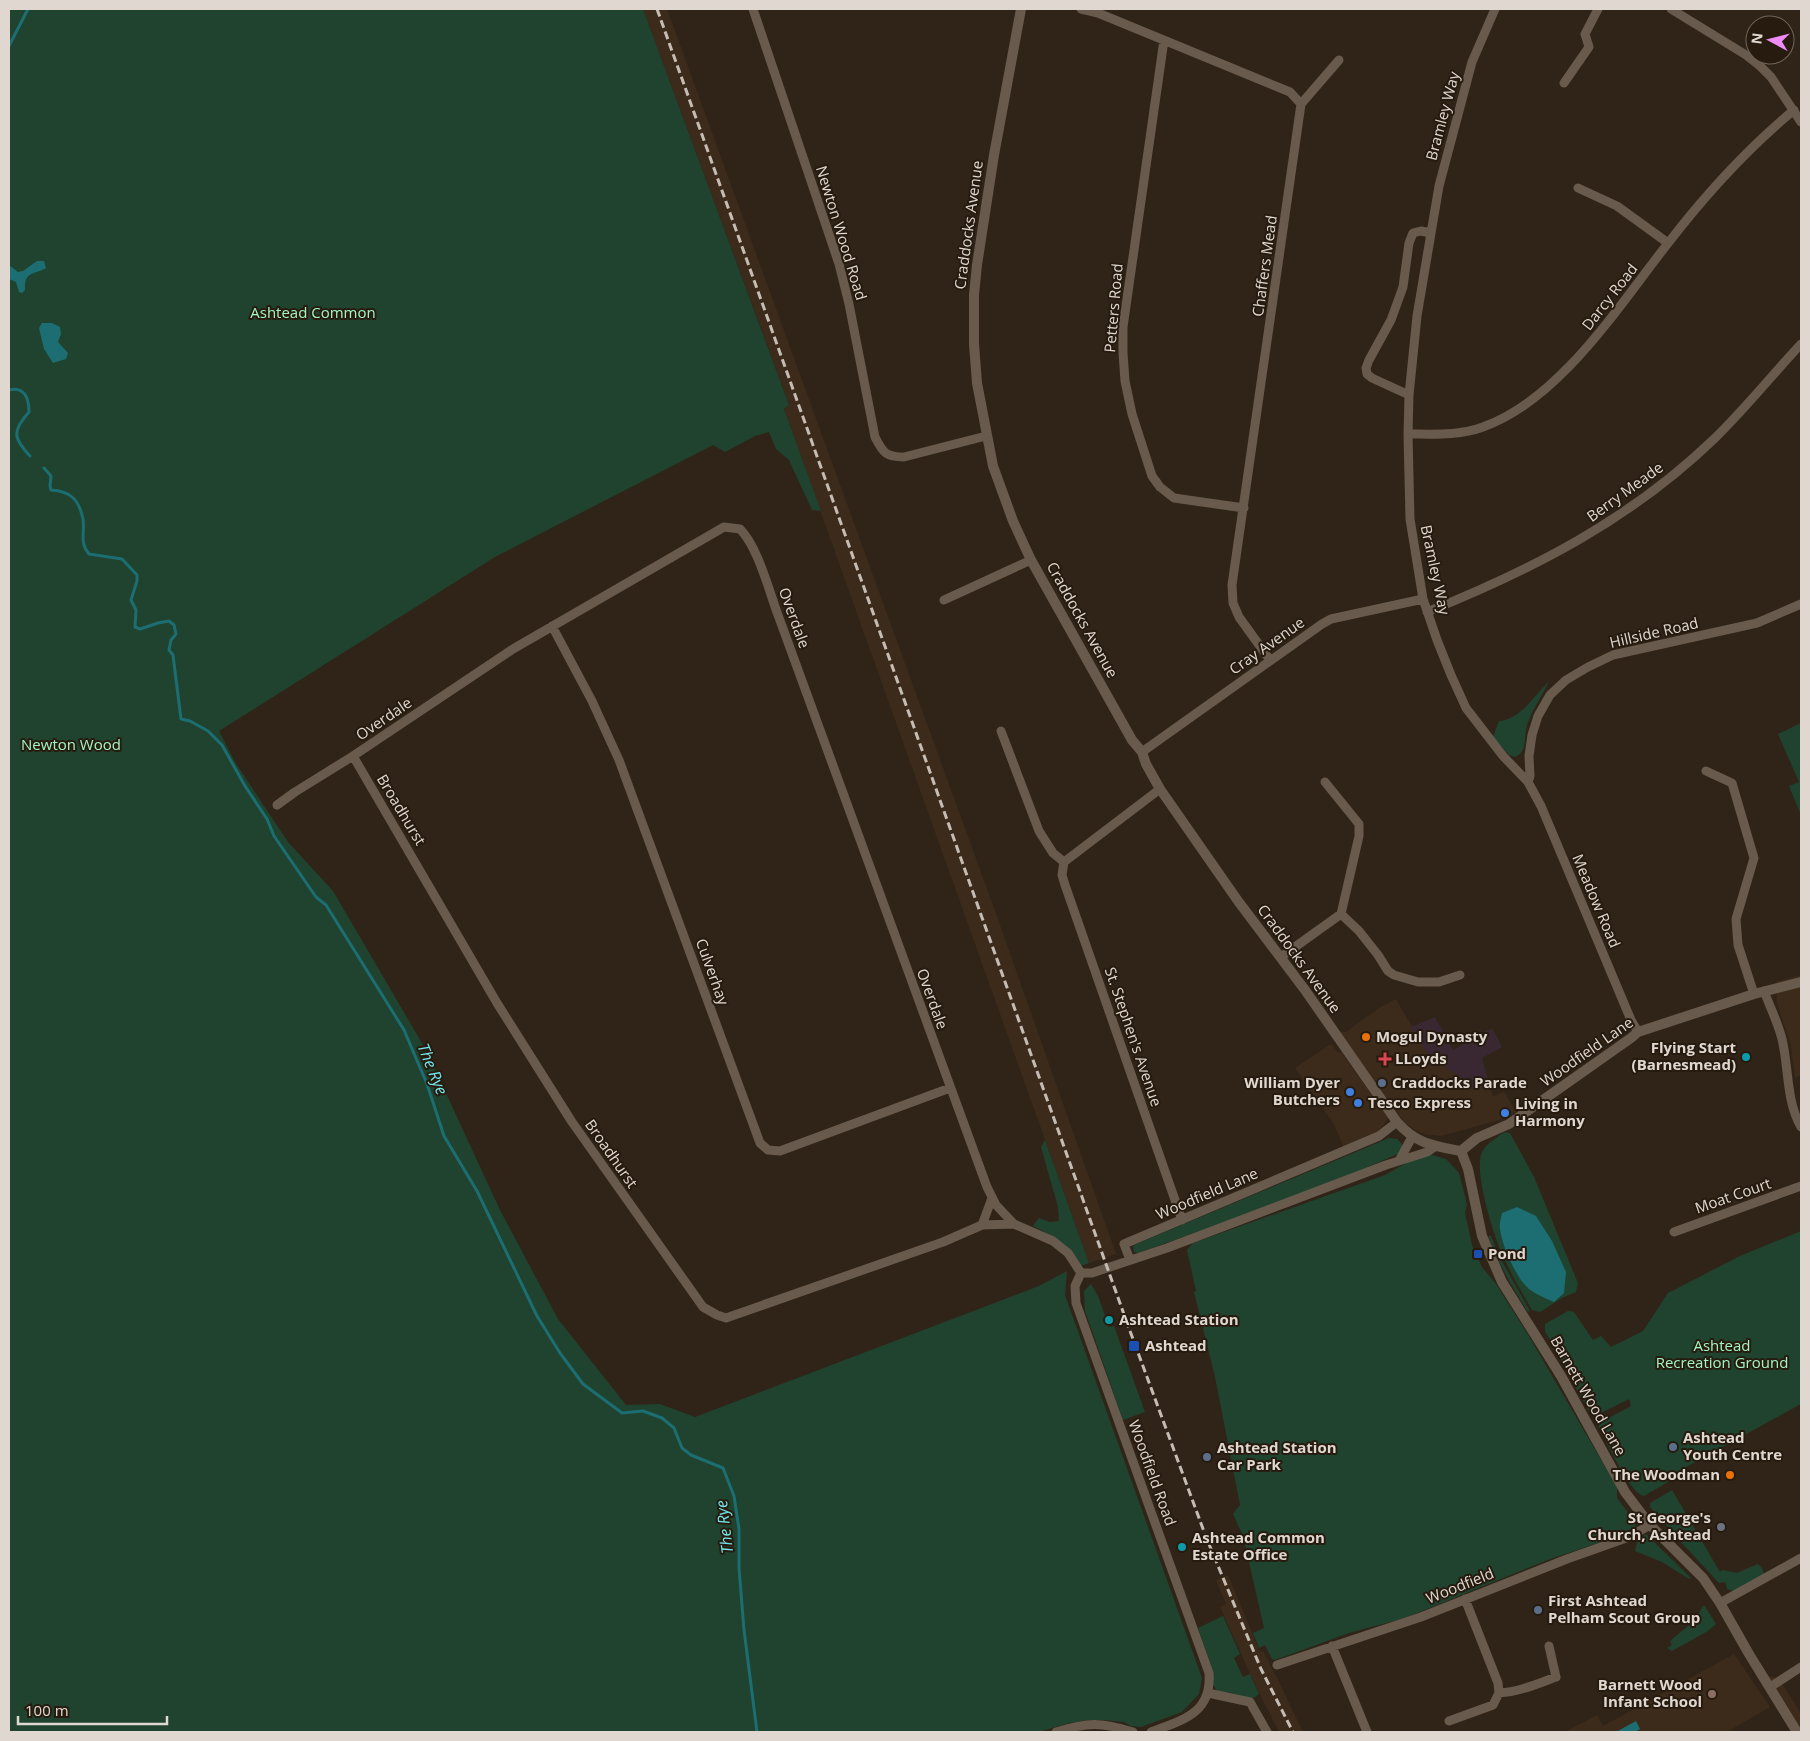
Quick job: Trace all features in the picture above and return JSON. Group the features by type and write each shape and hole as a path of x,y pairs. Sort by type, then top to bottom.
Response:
{"street":[{"name":"Newton Wood Road","path":"753,9 839,264 850,304 875,438 881,449 891,457 904,457 986,436"},
{"name":"Craddocks Avenue","path":"1021,9 982,225 974,295 977,384 986,436 998,483 1031,560 1132,740 1142,752 1146,764 1160,789 1397,1122 1412,1137 1436,1146"},
{"path":"1081,9 1098,13 1290,92 1301,104 1339,60"},
{"name":"Bramley Way","path":"1495,9 1472,62 1439,186 1417,316 1409,394 1410,519 1423,599 1437,640 1466,708 1503,756 1528,782"},
{"path":"1564,83 1589,47 1585,34 1598,9"},
{"path":"1671,9 1746,55 1760,66 1771,77 1801,122"},
{"name":"Petters Road","path":"1164,40 1123,327 1125,381 1142,446 1152,476 1160,487 1174,498 1244,508"},
{"name":"Chaffers Mead","path":"1270,660 1239,616 1233,603 1232,585 1301,104"},
{"name":"Darcy Road","path":"1408,434 1469,432 1502,419 1536,396 1560,375 1602,330 1668,243 1709,193 1739,161 1794,110"},
{"path":"1578,188 1617,206 1668,243"},
{"path":"1409,394 1372,378 1367,374 1366,368 1391,320 1403,286 1409,243 1413,234 1421,232 1431,234"},
{"name":"Berry Meade","path":"1427,612 1482,590 1541,562 1589,535 1650,494 1714,439 1801,344"},
{"name":"Overdale","path":"277,805 465,680 552,626 724,527 740,529 747,535 778,615 950,1088 992,1198 1014,1224"},
{"path":"944,600 1031,560"},
{"name":"Cray Avenue","path":"1142,752 1270,660 1331,619 1423,599"},
{"name":"Hillside Road","path":"1528,782 1532,735 1538,716 1550,695 1566,680 1613,655 1757,623 1801,604"},
{"name":"Culverhay","path":"552,626 592,701 618,760 760,1143 768,1150 780,1151 950,1088"},
{"path":"1001,731 1039,831 1053,853 1064,862 1160,789"},
{"name":"Broadhurst","path":"353,756 497,1003 572,1122 703,1307 716,1315 726,1318 943,1242 982,1225 1014,1224 1053,1241 1068,1253 1081,1272"},
{"path":"1706,771 1732,783 1754,858 1736,919 1738,946 1782,1040 1790,1095 1801,1127"},
{"path":"1281,957 1341,914 1359,836 1359,824 1325,782"},
{"name":"Meadow Road","path":"1528,782 1541,806 1631,1020 1638,1032"},
{"name":"St. Stephen's Avenue","path":"1064,862 1062,875 1065,885 1182,1220"},
{"path":"1341,914 1359,931 1388,971 1394,975 1418,982 1439,982 1460,974"},
{"name":"Woodfield Lane","path":"1461,1151 1477,1138 1517,1119 1624,1044 1638,1032 1759,993 1801,982"},
{"name":"Woodfield Lane","path":"1130,1260 1124,1244 1379,1136 1397,1122"},
{"path":"1400,1159 1412,1137"},
{"path":"1081,1272 1085,1274 1092,1273 1130,1260 1400,1159 1427,1152 1436,1146 1461,1151"},
{"name":"Barnett Wood Lane","path":"1461,1151 1468,1169 1482,1236 1498,1274 1561,1376 1625,1492 1650,1525 1703,1578 1797,1732"},
{"name":"Moat Court","path":"1674,1232 1801,1186"},
{"path":"982,1225 992,1198"},
{"name":"Woodfield Road","path":"1081,1272 1075,1286 1076,1303 1207,1664 1210,1681 1208,1693"},
{"name":"Woodfield","path":"1277,1664 1421,1617 1464,1599 1629,1538 1650,1525"},
{"path":"1720,1603 1801,1558"},
{"path":"1449,1721 1493,1705 1498,1693 1498,1682 1464,1599"},
{"path":"1332,1646 1366,1732"},
{"path":"1498,1693 1511,1692 1533,1686 1556,1677 1549,1646"},
{"path":"1770,1687 1801,1667"},
{"path":"1151,1732 1184,1721 1197,1710 1208,1693 1250,1702 1267,1732"},
{"path":"1056,1732 1080,1725 1109,1725 1133,1732"}],"shaded area":[{"path":"643,9 667,9 994,908 1116,1254 1089,1263 784,409 789,404"},
{"path":"1801,975 1801,1075 1795,1078 1791,1046 1777,1003 1776,982"},
{"path":"1396,999 1427,1053 1470,1083 1473,1089 1489,1083 1493,1096 1504,1092 1516,1112 1496,1121 1440,1136 1425,1134 1405,1123 1339,1032 1346,1032 1379,1008"},
{"path":"1435,1017 1453,1050 1492,1028 1502,1047 1482,1058 1489,1083 1473,1089 1470,1083 1427,1053 1411,1027"},
{"path":"1331,1044 1337,1052 1342,1053 1388,1118 1377,1134 1344,1148 1334,1124 1295,1068"},
{"path":"1228,1575 1260,1652 1263,1651 1303,1732 1279,1732 1250,1674 1220,1607 1226,1604 1216,1580"},
{"name":"Barnett Wood Infant School","path":"1734,1654 1770,1707 1727,1732 1565,1732 1597,1715 1603,1726"},
{"path":"1770,1676 1778,1677 1801,1714 1801,1732 1761,1682"}],"green space":[{"name":"Ashtead Common","path":"9,9 643,9 789,405 784,409 821,511 812,510 789,460 776,449 769,432 755,436 725,452 713,445 495,557 219,731 235,762 288,842 333,891 426,1050 500,1210 558,1319 626,1405 660,1404 695,1417 1039,1286 1067,1271 1065,1295 1202,1678 1199,1694 1182,1712 1141,1727 1131,1726 1124,1722 1088,1720 1069,1723 1039,1732 9,1732"},
{"path":"1549,681 1528,723 1523,749 1515,757 1509,755 1493,737 1499,721 1514,716 1521,711"},
{"path":"1801,723 1801,815 1789,786 1799,782 1778,734"},
{"path":"1505,1132 1510,1133 1534,1177 1578,1283 1576,1292 1562,1298 1540,1312 1532,1310 1506,1263 1499,1247 1482,1188 1480,1161 1482,1152 1489,1143"},
{"path":"1389,1138 1397,1139 1403,1145 1400,1153 1317,1189 1138,1253 1134,1252 1134,1245"},
{"path":"1045,1140 1089,1263 1081,1266 1067,1247 1033,1226 1039,1218 1050,1222 1059,1221 1058,1207 1041,1147"},
{"path":"1429,1154 1446,1159 1459,1173 1467,1204 1465,1213 1472,1245 1482,1267 1496,1284 1527,1333 1617,1487 1617,1498 1636,1523 1635,1527 1610,1539 1550,1559 1405,1618 1349,1633 1275,1660 1272,1659 1265,1645 1259,1648 1253,1633 1264,1628 1243,1536 1233,1514 1240,1505 1215,1377 1194,1292 1196,1291 1187,1250 1193,1243 1385,1175 1415,1158"},
{"name":"Ashtead Recreation Ground","path":"1801,1231 1801,1404 1666,1478 1668,1482 1644,1496 1638,1493 1626,1477 1599,1428 1599,1423 1631,1406 1629,1399 1595,1416 1591,1415 1545,1331 1545,1324 1568,1311 1574,1312 1593,1340 1601,1336 1611,1347 1643,1331 1668,1293 1740,1256"},
{"path":"1488,1236 1491,1236 1499,1256 1530,1311 1528,1312 1511,1284"},
{"path":"1091,1284 1098,1296 1109,1327 1114,1326 1145,1412 1123,1420 1085,1311 1084,1291"},
{"path":"1672,1490 1720,1572 1722,1570 1737,1573 1758,1564 1764,1574 1733,1591 1727,1589 1725,1582 1719,1583 1680,1541 1681,1537 1671,1530 1650,1507 1650,1503"},
{"path":"1646,1534 1691,1578 1689,1579 1662,1562 1635,1551 1637,1542"},
{"path":"1704,1605 1716,1624 1708,1631 1672,1651 1667,1648 1672,1645 1670,1641 1694,1621"},
{"path":"1223,1616 1240,1654 1234,1658 1243,1677 1250,1674 1259,1694 1251,1700 1232,1693 1217,1691 1212,1683 1213,1671 1198,1628"}],"water":[{"path":"37,261 44,261 46,268 31,274 26,280 25,290 22,293 19,292 16,282 9,279 9,265 18,272 23,271"},
{"path":"42,323 52,323 60,327 61,334 58,342 68,353 66,359 53,363 44,349 39,328"},
{"path":"1517,1207 1536,1216 1552,1241 1566,1272 1564,1293 1554,1302 1535,1293 1524,1284 1507,1253 1501,1236 1500,1221 1502,1213"},
{"path":"1636,1721 1640,1729 1635,1732 1616,1732"}],"waterway":[{"name":"The Rye","path":"9,46 28,9"},
{"name":"The Rye","path":"9,390 19,390 27,398 29,412 20,424 17,434 20,444 30,456"},
{"name":"The Rye","path":"44,468 51,476 51,490 64,492 69,495 79,507 83,519 83,541 89,554 122,559 137,575 131,600 136,610 135,627 140,629 169,621 174,625 176,634 171,640 169,650 173,655 181,719 190,721 208,731 222,745 245,786 267,819 274,836 316,897 326,905 404,1030 427,1084 444,1136 477,1191 537,1316 560,1353 583,1384 622,1413 643,1411 662,1418 674,1428 682,1448 691,1455 723,1468 734,1496 739,1529 739,1568 744,1630 757,1732"}],"railway":[{"path":"657,9 1126,1320 1206,1537 1261,1669 1293,1732"}],"place":[{"name":"Mogul Dynasty","path":"1366,1037"},
{"name":"Flying Start (Barnesmead)","path":"1746,1057"},
{"name":"LLoyds","path":"1385,1059"},
{"name":"Craddocks Parade","path":"1382,1083"},
{"name":"William Dyer Butchers","path":"1350,1092"},
{"name":"Tesco Express","path":"1358,1103"},
{"name":"Living in Harmony","path":"1505,1113"},
{"name":"Pond","path":"1478,1254"},
{"name":"Ashtead Station","path":"1109,1320"},
{"name":"Ashtead","path":"1134,1346"},
{"name":"Ashtead Youth Centre","path":"1673,1447"},
{"name":"Ashtead Station Car Park","path":"1207,1457"},
{"name":"The Woodman","path":"1730,1475"},
{"name":"St George's Church, Ashtead","path":"1721,1527"},
{"name":"Ashtead Common Estate Office","path":"1182,1547"},
{"name":"First Ashtead Pelham Scout Group","path":"1538,1610"},
{"name":"Barnett Wood Infant School","path":"1712,1694"}],"park label":[{"name":"Newton Wood","path":"71,745"}]}
